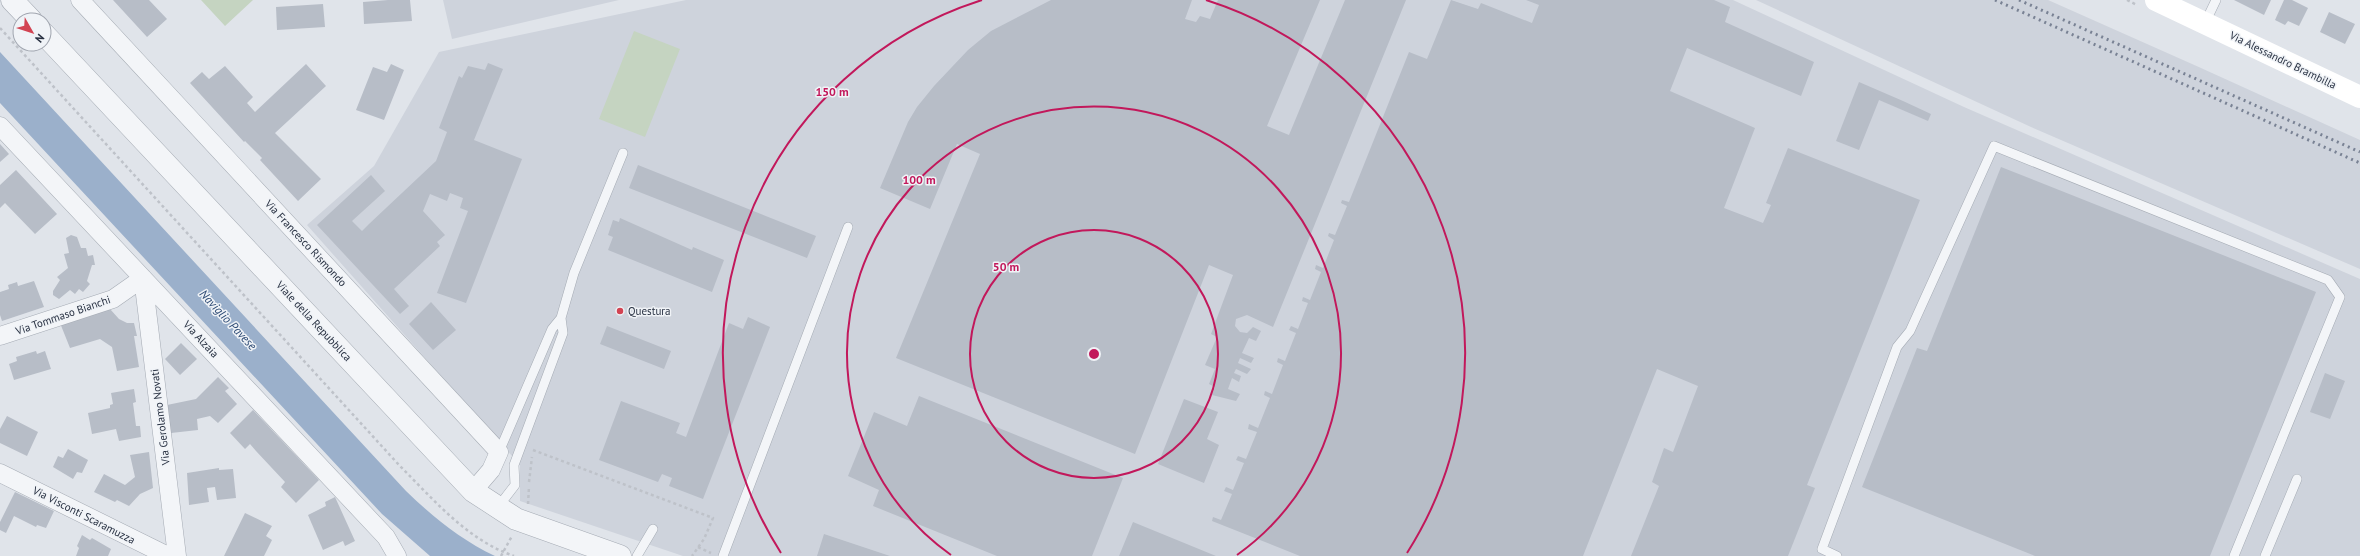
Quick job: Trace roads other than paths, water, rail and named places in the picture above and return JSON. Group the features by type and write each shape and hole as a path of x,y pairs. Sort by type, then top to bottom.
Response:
{"main road":[{"name":"Via Alessandro Brambilla","path":"2156,0 2360,97"}],"street":[{"path":"12,0 23,12"},
{"name":"Via Francesco Rismondo","path":"80,0 499,452"},
{"name":"Viale della Repubblica","path":"52,43 473,491 497,508 521,521 620,556"},
{"name":"Via Alzaia","path":"0,126 386,537 397,556"},
{"name":"Via Tommaso Bianchi","path":"0,336 113,299 143,278"},
{"name":"Via Gerolamo Novati","path":"143,278 177,556"},
{"path":"473,491 491,470 499,452"},
{"name":"Via Visconti Scaramuzza","path":"0,473 168,556"}],"lane":[{"path":"2206,23 2216,0"},
{"path":"1837,556 1822,549 1897,347 1910,331 1994,146 2328,280 2340,297 2234,556"},
{"path":"499,452 552,329 561,318 574,273 622,154"},
{"path":"723,556 848,227"},
{"path":"497,508 515,485 514,465 563,334 561,318"},
{"path":"2265,556 2297,479"},
{"path":"637,556 653,529"}],"water":[{"name":"Naviglio Pavese","path":"0,52 406,491 448,527 471,543 495,556 430,556 382,514 0,103"}],"railway":[{"path":"1995,0 2360,163"},
{"path":"2019,0 2360,152"}],"place":[{"name":"Questura","path":"620,311"}]}
